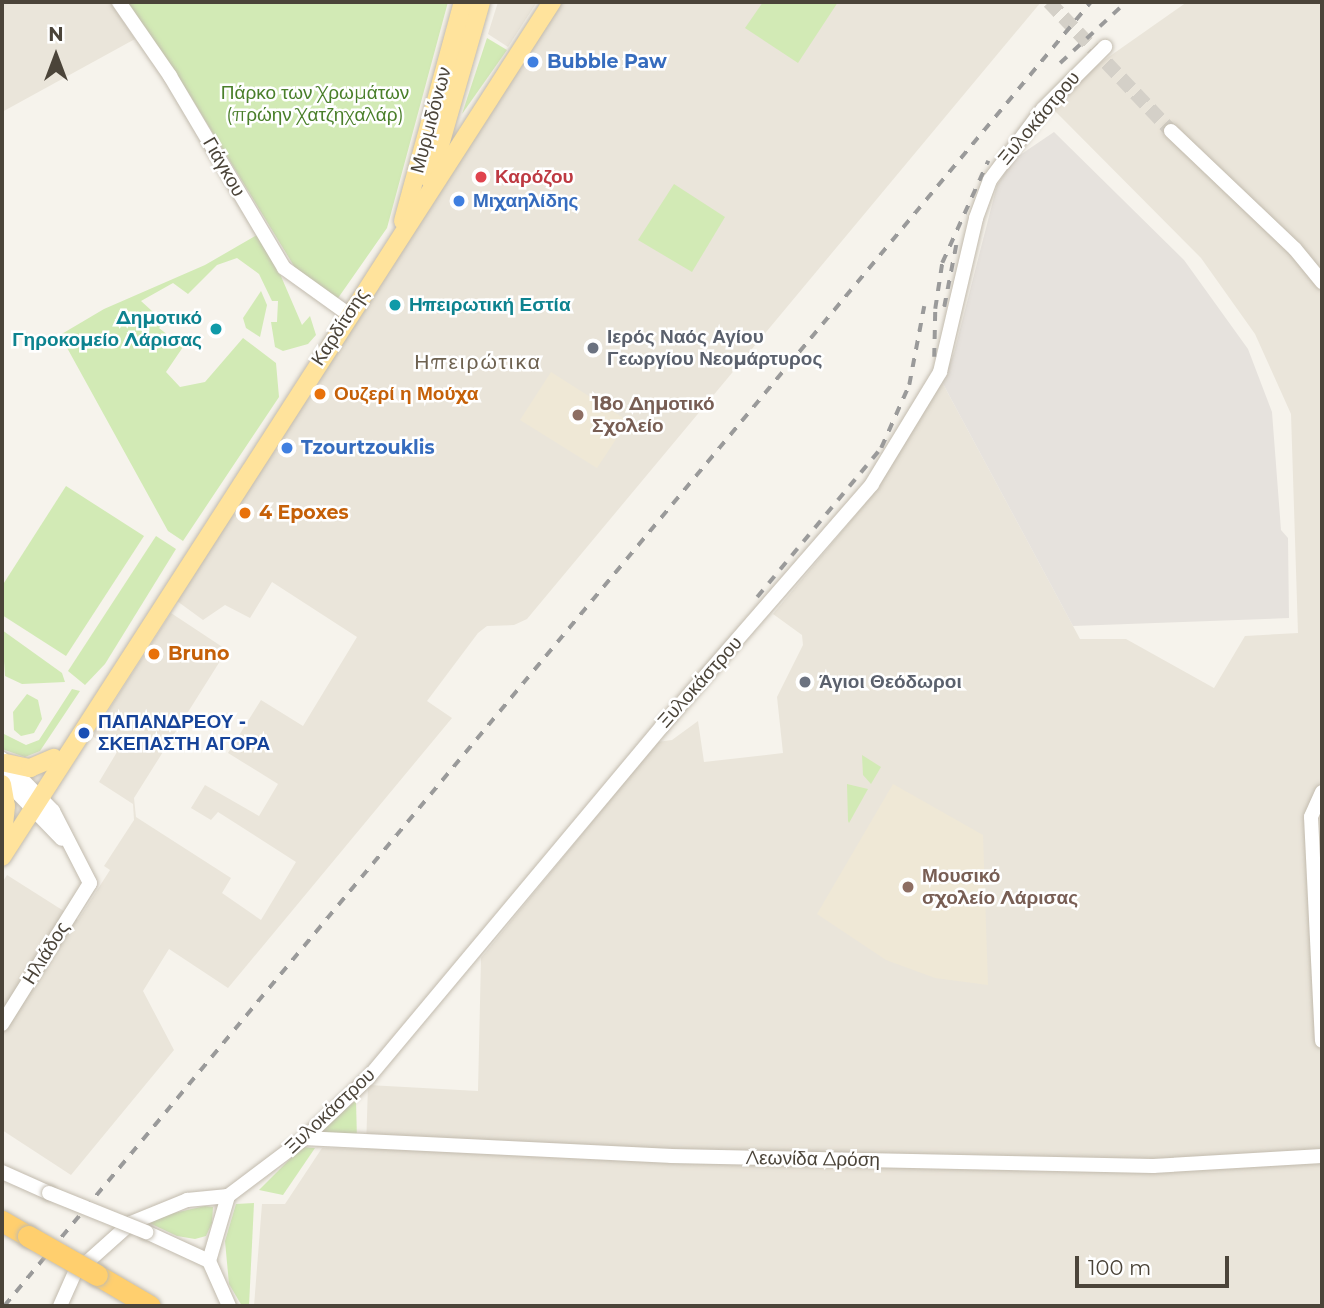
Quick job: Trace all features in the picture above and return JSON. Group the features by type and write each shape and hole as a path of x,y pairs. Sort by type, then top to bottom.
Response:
{"highway":[{"path":"2,1221 150,1306"}],"main road":[{"name":"Μυρμιδόνων","path":"398,237 463,2"},
{"name":"Μυρμιδόνων","path":"425,197 481,2"},
{"name":"Καρδίτσης","path":"2,857 348,314 552,2"},
{"name":"Καρδίτσης","path":"3,837 32,808 54,758 113,668 130,653"},
{"path":"3,766 30,768 54,758"},
{"path":"2,784 6,806 3,837"}],"street":[{"name":"Γιάγκου","path":"119,2 284,268 348,314"},
{"name":"Ξυλοκάστρου","path":"228,1196 305,1138 368,1078 662,726 872,484 940,372 976,218 990,180 1043,109 1105,47"},
{"path":"1171,131 1320,276"},
{"path":"3,766 32,808 69,845"},
{"path":"1322,792 1311,817 1322,1041"},
{"path":"32,808 58,818 69,845"},
{"name":"Ηλιάδος","path":"2,1024 90,883 69,845"},
{"name":"Λεωνίδα Δρόση","path":"305,1138 671,1156 1153,1166 1322,1156"},
{"path":"2,1172 209,1261 229,1306"},
{"path":"60,1306 65,1289 79,1269 131,1223 182,1201 228,1196 209,1261"},
{"path":"177,1245 196,1245 218,1233"}],"shaded area":[{"path":"2,2 110,2 135,39 2,112"},
{"path":"498,2 537,2 508,47 488,34"},
{"name":"Ηπειρώτικα","path":"562,2 1041,2 527,619 514,625 487,626 478,633 427,701 452,718 228,988 169,949 143,991 174,1050 71,1175 2,1130 2,883 7,875 78,920 110,870 104,866 134,820 133,804 99,782 117,752 92,736 171,613 227,650 134,798 136,817 231,878 222,893 261,920 296,862 218,812 211,820 191,808 205,785 259,816 278,784 228,753 261,700 303,726 357,637 272,582 250,618 225,605 203,620 177,601"},
{"path":"1187,2 1322,2 1322,1306 254,1306 262,1204 285,1204 322,1148 366,1149 368,1085 478,1091 481,958 657,742 672,740 698,721 704,762 783,753 777,697 803,645 802,635 773,614 864,505 942,382 1080,639 1126,639 1214,688 1245,636 1298,633 1291,414 1255,334 1201,258 1054,110 1083,75"},
{"path":"1054,132 1184,260 1248,349 1272,412 1281,530 1288,538 1289,618 1073,626 942,382 954,353 997,185 1014,159"},
{"path":"551,372 628,421 597,468 520,420"},
{"name":"Μουσικό σχολείο Λάρισας","path":"893,784 983,835 988,985 935,978 886,960 817,914"}],"green space":[{"name":"Πάρκο των Χρωμάτων (πρώην Χατζηχαλάρ)","path":"125,2 448,2 387,228 336,301 297,271 186,89"},
{"path":"763,2 838,2 798,63 745,28"},
{"path":"487,38 507,50 462,114"},
{"path":"674,184 725,217 692,272 638,240"},
{"path":"257,235 274,260 302,325 310,316 316,335 308,344 283,351 275,347 271,322 277,322 278,301 272,301 259,274 237,258 217,265 188,294 173,283 141,301 164,322 159,328 183,347 166,372 180,387 205,382 243,338 276,363 279,397 183,541 168,531 60,335 104,309 205,265"},
{"path":"261,291 267,305 260,337 246,328 243,318"},
{"path":"66,486 144,536 66,656 2,615 2,586"},
{"path":"156,536 176,549 105,664 85,685 68,671"},
{"path":"2,630 62,673 65,682 22,684 5,676"},
{"path":"72,689 80,691 40,751 25,757 2,749 2,733 26,745 39,740"},
{"path":"27,694 38,700 42,719 34,733 21,736 14,730 13,712"},
{"path":"862,755 881,767 871,784 863,775"},
{"path":"847,784 868,789 849,823 848,821"},
{"path":"356,1100 357,1141 316,1136"},
{"path":"302,1147 315,1148 283,1195 259,1190"},
{"path":"254,1203 249,1306 242,1306 229,1284 225,1241 236,1204"},
{"path":"205,1206 213,1207 212,1223 206,1236 195,1239 177,1236 143,1220"}],"tunnel":[{"path":"1049,2 1171,131"}],"railway":[{"path":"4,1306 1091,2"},
{"path":"1060,63 1126,2"},
{"path":"934,357 935,309 942,263 988,161"},
{"path":"944,307 956,245"},
{"path":"757,597 881,448 909,385 924,306"}],"place":[{"name":"Bubble Paw","path":"533,62"},
{"name":"Καρόζου","path":"481,177"},
{"name":"Μιχαηλίδης","path":"459,201"},
{"name":"Ηπειρωτική Εστία","path":"395,305"},
{"name":"Δημοτικό Γηροκομείο Λάρισας","path":"216,329"},
{"name":"Ιερός Ναός Αγίου Γεωργίου Νεομάρτυρος","path":"593,348"},
{"name":"Ουζερί η Μούχα","path":"320,394"},
{"name":"18ο Δημοτικό Σχολείο","path":"578,415"},
{"name":"Tzourtzouklis","path":"287,448"},
{"name":"4 Epoxes","path":"245,513"},
{"name":"Bruno","path":"154,654"},
{"name":"Άγιοι Θεόδωροι","path":"805,682"},
{"name":"ΠΑΠΑΝΔΡΕΟΥ - ΣΚΕΠΑΣΤΗ ΑΓΟΡΑ","path":"84,733"},
{"name":"Μουσικό σχολείο Λάρισας","path":"908,887"}],"district":[{"name":"Ηπειρώτικα","path":"478,362"}]}
